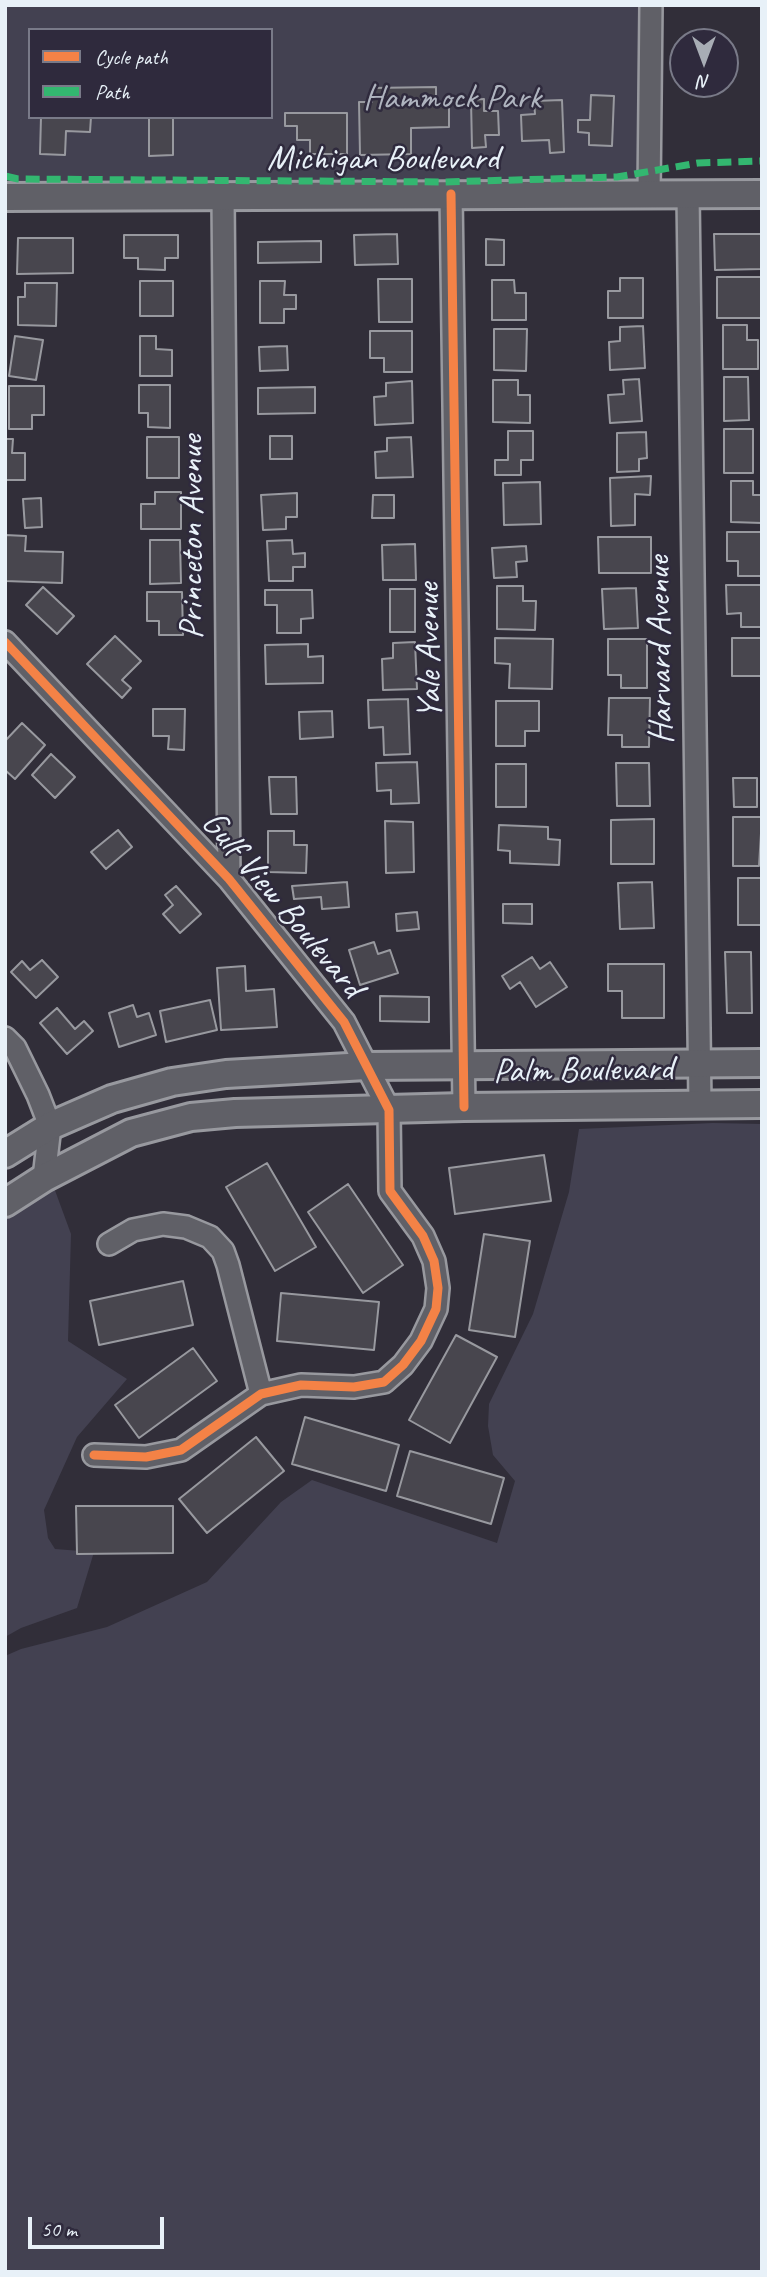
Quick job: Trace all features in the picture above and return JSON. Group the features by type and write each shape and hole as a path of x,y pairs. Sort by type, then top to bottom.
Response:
{"street":[{"path":"649,194 651,5"},
{"name":"Yale Avenue","path":"451,194 464,1107"},
{"name":"Harvard Avenue","path":"688,194 699,1105"},
{"name":"Michigan Boulevard","path":"5,197 762,194"},
{"name":"Princeton Avenue","path":"223,195 229,879"},
{"name":"Gulf View Boulevard","path":"5,642 229,879 344,1022 388,1110 390,1191 423,1236 434,1261 438,1288 436,1309 421,1341 403,1365 384,1382 354,1387 301,1385 261,1394 181,1450 146,1457 94,1455"},
{"path":"5,1038 15,1048 51,1126 44,1178"},
{"name":"Palm Boulevard","path":"5,1154 51,1126 112,1099 172,1082 251,1072 366,1066 762,1063"},
{"name":"Palm Boulevard","path":"5,1203 44,1178 131,1133 191,1117 235,1113 464,1107 762,1104"},
{"path":"109,1244 133,1230 163,1224 186,1227 210,1237 223,1251 228,1265 261,1394"}],"green space":[{"name":"Hammock Park","path":"5,5 651,5 649,194 5,190"},
{"path":"713,1123 762,1124 762,2272 5,2272 5,1656 21,1649 107,1627 207,1582 281,1502 312,1480 497,1543 515,1481 493,1455 488,1426 489,1404 533,1314 569,1192 579,1129"},
{"path":"53,1185 71,1234 68,1341 127,1379 77,1437 44,1510 48,1538 55,1549 94,1552 77,1608 21,1628 5,1637 5,1216 45,1188 51,1190"}],"building":[{"path":"436,87 436,101 449,101 449,127 411,128 411,154 360,155 359,102 372,102 372,88"},
{"path":"591,95 614,96 612,146 589,145 589,133 578,132 578,120 590,120"},
{"path":"484,99 484,111 498,111 499,135 485,135 486,147 472,148 471,100"},
{"path":"562,100 564,152 550,153 549,140 522,141 521,115 535,114 534,101"},
{"path":"285,113 347,113 347,154 310,154 310,140 297,140 297,126 285,126"},
{"path":"41,119 91,119 90,132 66,131 65,155 40,154"},
{"path":"149,119 173,119 173,155 149,156"},
{"path":"397,234 398,264 355,265 354,235"},
{"path":"714,234 762,234 762,269 715,270"},
{"path":"124,235 178,235 178,258 165,258 165,270 138,269 138,258 124,258"},
{"path":"18,238 73,238 73,273 17,274"},
{"path":"486,239 504,240 504,265 486,265"},
{"path":"321,241 321,262 258,263 258,242"},
{"path":"717,277 762,277 762,318 717,318"},
{"path":"620,278 643,278 643,318 608,318 608,291 620,291"},
{"path":"378,279 412,279 412,322 379,322"},
{"path":"492,280 514,280 515,293 526,293 526,320 492,320"},
{"path":"140,281 173,281 173,316 140,316"},
{"path":"260,281 285,281 284,295 296,295 296,309 284,309 284,323 260,323"},
{"path":"25,283 57,283 56,326 18,325 18,297 25,297"},
{"path":"723,325 747,325 747,340 758,340 758,369 723,369"},
{"path":"643,326 645,368 610,370 609,342 620,341 620,327"},
{"path":"494,329 527,329 526,371 494,370"},
{"path":"370,331 412,331 412,372 384,372 384,358 370,358"},
{"path":"15,336 43,340 36,380 9,376"},
{"path":"140,336 156,336 156,349 172,350 172,376 140,376"},
{"path":"287,346 288,370 260,371 259,347"},
{"path":"724,377 748,377 749,420 724,421"},
{"path":"639,379 642,421 610,423 608,395 624,394 623,380"},
{"path":"493,380 518,380 518,395 530,395 530,423 493,422"},
{"path":"412,381 413,423 375,425 374,397 386,396 386,383"},
{"path":"139,385 170,385 170,428 148,427 148,413 139,413"},
{"path":"9,386 44,386 44,415 32,415 32,429 9,429"},
{"path":"315,387 315,413 258,414 258,388"},
{"path":"724,429 753,429 753,473 724,473"},
{"path":"508,431 533,431 533,460 521,460 521,475 495,475 495,460 508,460"},
{"path":"646,432 647,458 639,459 639,471 617,472 617,433"},
{"path":"270,436 292,436 292,459 270,459"},
{"path":"147,437 179,437 179,478 147,478"},
{"path":"411,437 413,477 376,478 375,452 387,451 387,438"},
{"path":"5,439 13,439 12,453 25,453 25,480 5,480"},
{"path":"651,476 650,495 635,494 635,525 611,526 610,478"},
{"path":"731,481 753,481 753,495 762,495 762,523 731,522"},
{"path":"540,482 541,524 504,525 503,483"},
{"path":"155,492 181,492 181,529 141,529 141,504 155,504"},
{"path":"297,493 297,517 286,517 286,529 263,530 261,495"},
{"path":"373,495 394,495 394,518 372,518"},
{"path":"41,498 42,527 25,528 23,499"},
{"path":"727,532 762,532 761,576 738,576 738,561 727,561"},
{"path":"5,535 26,536 25,551 63,552 62,583 5,581"},
{"path":"598,537 651,537 651,573 599,573"},
{"path":"150,540 180,540 181,583 150,584"},
{"path":"292,540 293,554 305,553 305,567 293,567 293,581 269,581 267,541"},
{"path":"415,544 416,580 383,580 382,545"},
{"path":"526,546 527,561 516,562 517,577 494,578 492,548"},
{"path":"726,585 762,585 762,627 741,627 741,613 727,614"},
{"path":"497,586 523,586 523,601 536,601 535,630 497,629"},
{"path":"43,587 74,616 57,634 26,605"},
{"path":"636,588 638,628 604,629 602,589"},
{"path":"390,589 415,589 415,632 390,632"},
{"path":"265,590 312,590 313,618 301,619 301,633 277,633 277,605 265,605"},
{"path":"147,592 182,592 183,635 159,635 159,621 147,621"},
{"path":"115,636 141,661 122,680 131,688 122,698 87,664"},
{"path":"495,638 553,639 552,689 509,688 510,664 495,663"},
{"path":"732,638 761,638 761,676 732,676"},
{"path":"608,639 647,639 647,688 621,688 621,675 608,675"},
{"path":"415,642 417,689 383,690 382,659 393,658 393,643"},
{"path":"308,644 308,657 323,656 323,683 266,684 265,645"},
{"path":"609,698 650,698 649,747 622,747 622,735 608,735"},
{"path":"408,699 410,754 384,755 383,727 369,728 368,700"},
{"path":"496,701 539,701 539,731 525,731 525,746 496,746"},
{"path":"153,709 185,709 184,750 168,749 169,736 153,736"},
{"path":"332,711 333,737 300,739 299,712"},
{"path":"22,723 45,745 15,779 5,770 5,741"},
{"path":"51,754 75,777 55,798 32,775"},
{"path":"417,762 419,803 391,804 391,790 377,791 376,763"},
{"path":"616,763 649,763 650,806 617,806"},
{"path":"496,764 526,764 526,807 496,807"},
{"path":"269,777 296,777 297,814 271,814"},
{"path":"733,778 757,778 757,807 734,807"},
{"path":"733,817 762,817 759,866 733,866"},
{"path":"654,819 654,864 611,864 611,820"},
{"path":"385,821 413,822 414,872 386,873"},
{"path":"499,825 548,827 548,839 560,840 559,865 510,863 510,851 498,850"},
{"path":"118,830 132,847 106,869 91,852"},
{"path":"268,831 294,831 294,845 307,845 306,873 268,872"},
{"path":"738,878 762,878 762,925 738,925"},
{"path":"347,882 349,907 322,909 321,897 294,899 292,886"},
{"path":"652,882 654,928 620,929 618,883"},
{"path":"176,886 201,914 180,933 163,914 173,905 165,895"},
{"path":"503,904 532,904 532,924 503,923"},
{"path":"417,912 419,929 397,931 396,914"},
{"path":"374,942 378,954 390,950 398,973 360,985 349,950"},
{"path":"725,952 751,952 752,1013 727,1013"},
{"path":"532,957 540,969 550,962 567,987 536,1007 520,982 510,989 502,976"},
{"path":"42,960 58,977 36,998 11,972 22,961 30,970"},
{"path":"608,964 664,964 664,1018 622,1018 622,991 608,991"},
{"path":"245,966 246,991 274,989 277,1027 221,1030 217,968"},
{"path":"380,996 429,997 429,1022 380,1021"},
{"path":"210,1000 217,1030 166,1042 160,1011"},
{"path":"133,1005 137,1017 149,1013 156,1035 119,1047 109,1013"},
{"path":"57,1008 75,1029 84,1021 93,1031 67,1054 40,1023"},
{"path":"544,1155 551,1201 455,1214 449,1168"},
{"path":"267,1163 316,1247 275,1271 226,1187"},
{"path":"348,1184 403,1265 363,1293 308,1212"},
{"path":"484,1234 530,1241 515,1337 469,1330"},
{"path":"183,1281 193,1325 99,1345 90,1301"},
{"path":"281,1293 379,1302 374,1350 277,1341"},
{"path":"456,1335 497,1357 450,1443 409,1420"},
{"path":"193,1348 217,1381 139,1438 115,1405"},
{"path":"305,1417 399,1445 386,1491 292,1464"},
{"path":"256,1437 284,1471 207,1533 179,1499"},
{"path":"410,1451 504,1478 491,1524 397,1496"},
{"path":"76,1506 173,1506 173,1553 77,1554"}],"marked path":[{"path":"5,176 18,179 445,182 617,177 698,163 762,161"}],"cycle path":[{"path":"451,194 464,1107"},
{"path":"5,642 229,879 344,1022 389,1110 390,1191 423,1236 434,1261 438,1288 436,1309 421,1341 403,1365 384,1382 354,1387 301,1385 261,1394 181,1450 146,1457 94,1455"}]}
